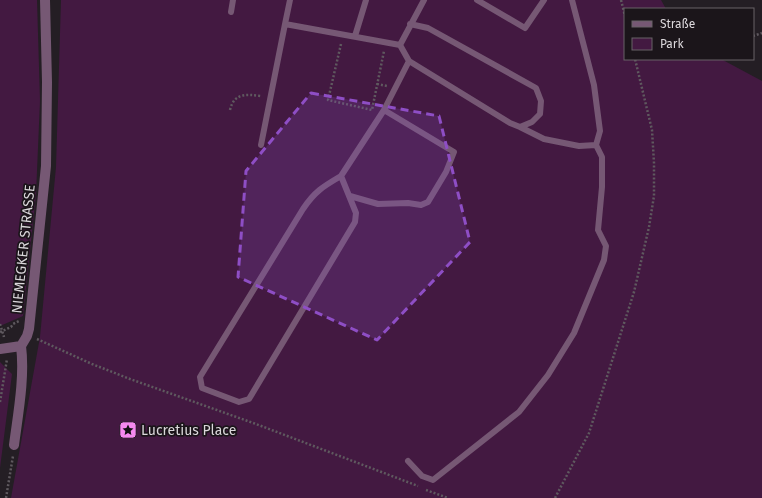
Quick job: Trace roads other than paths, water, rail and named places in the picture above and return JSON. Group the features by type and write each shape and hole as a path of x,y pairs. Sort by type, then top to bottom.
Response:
{"street":[{"name":"NIEMEGKER STRASSE","path":"21,346 28,336 30,322 46,166 47,82 45,0"},
{"path":"4,349 21,346 23,358 14,445"}],"lane":[{"path":"231,12 233,0"},
{"path":"261,145 290,0"},
{"path":"354,36 366,0"},
{"path":"400,45 424,0"},
{"path":"477,0 525,28 544,0"},
{"path":"408,461 422,476 433,480 519,412 548,375 574,333 604,260 606,246 598,230 602,186 602,157 596,145 600,131 594,85 572,0"},
{"path":"285,24 400,45 409,61 510,123 544,140 579,146 596,145"},
{"path":"410,24 428,28 536,88 541,101 540,114 532,122 520,127"},
{"path":"341,176 356,212 355,222 249,399 239,402 202,388 200,377 311,196 322,187 341,176 384,110 409,61"},
{"path":"350,196 378,204 408,203 421,205 428,202 446,172 454,152 384,110"}],"place":[{"name":"Lucretius Place","path":"128,430"}]}
